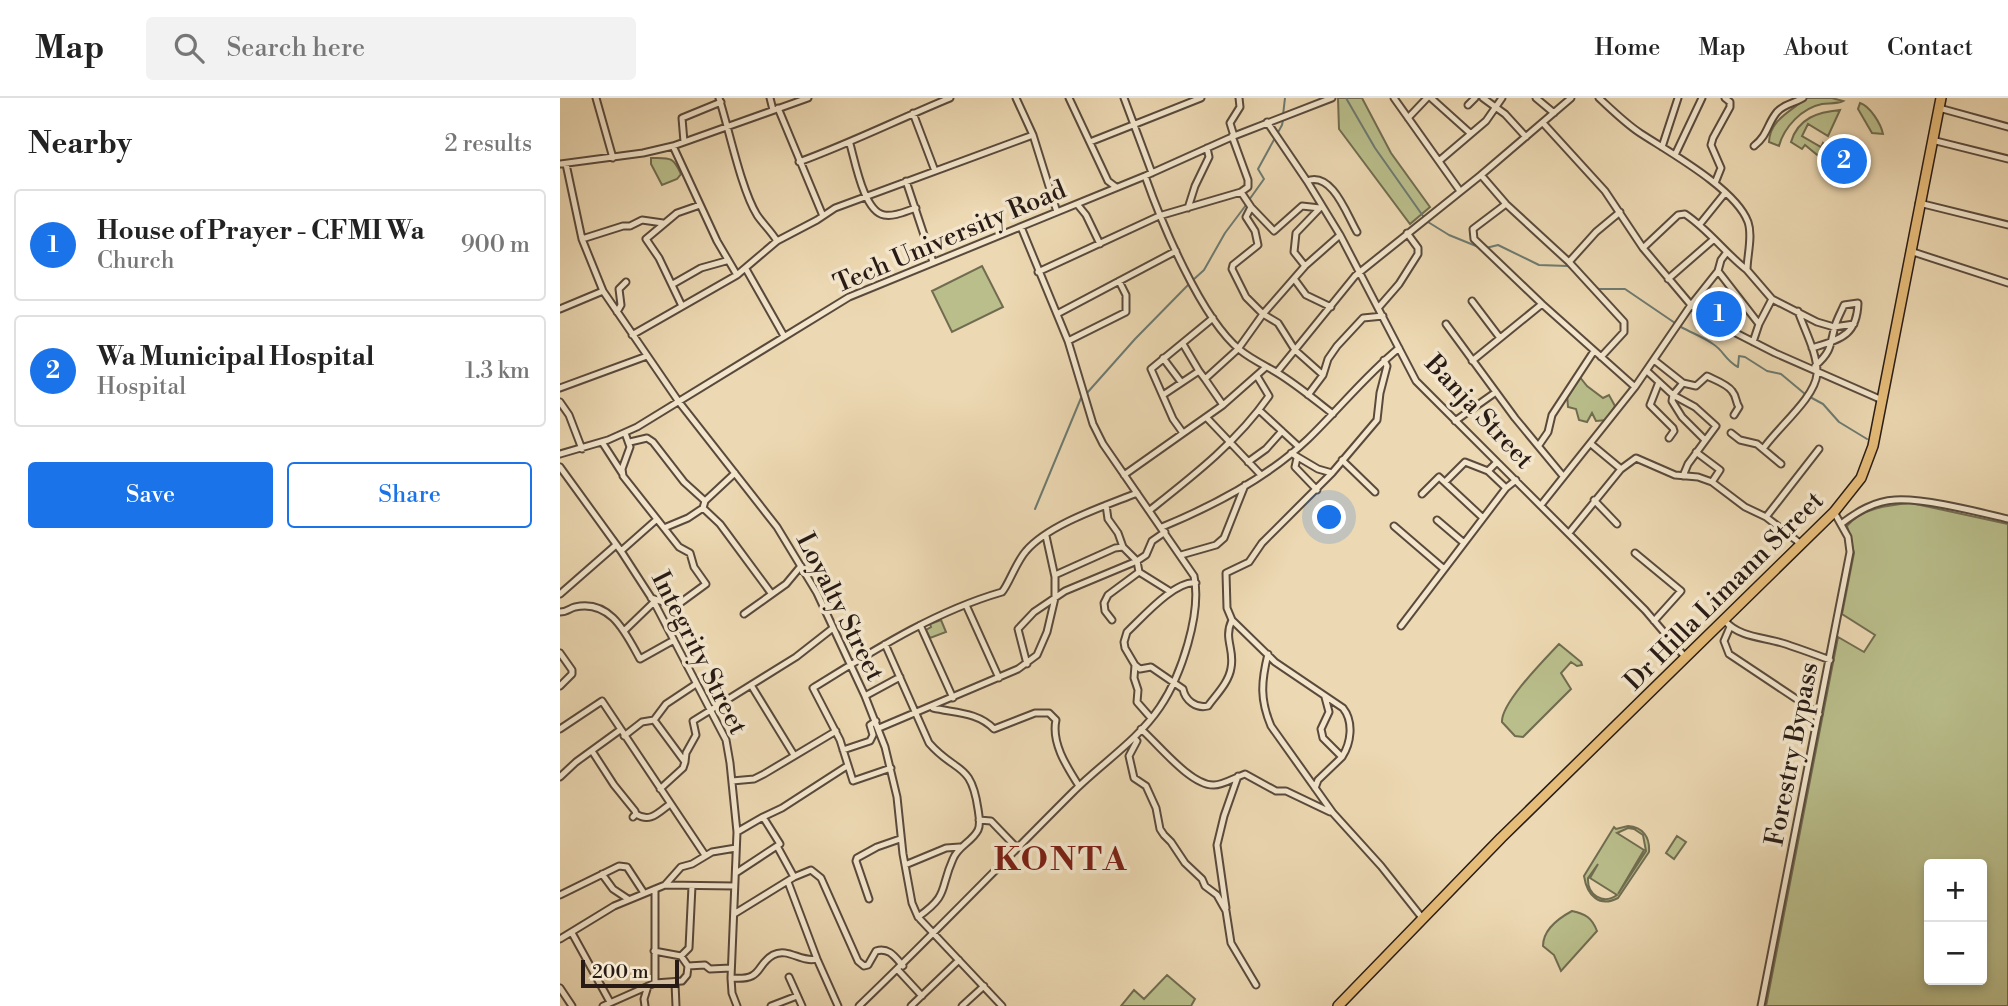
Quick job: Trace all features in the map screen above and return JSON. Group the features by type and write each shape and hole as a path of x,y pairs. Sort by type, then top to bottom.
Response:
{"highway":[{"name":"Dr Hilla Limann Street","path":"1338,1006 1501,838 1686,659 1727,624 1849,496 1865,470 1873,446 1940,103"}],"street":[{"path":"596,98 613,158"},
{"path":"770,98 822,216"},
{"path":"563,164 613,158 673,146 808,98"},
{"path":"925,98 926,108"},
{"path":"799,162 850,144 869,132 950,98"},
{"path":"1016,98 1033,135 1058,212"},
{"path":"1069,98 1108,181 1116,187"},
{"path":"1124,98 1159,216 1213,318 1238,349 1266,368 1277,372 1333,414"},
{"path":"1090,142 1201,98"},
{"path":"1038,272 1159,216 1241,192 1248,187 1230,122 1240,107 1239,98"},
{"name":"Tech University Road","path":"560,454 625,433 849,298 1266,122 1332,98"},
{"path":"1394,98 1460,191"},
{"path":"1408,118 1429,98 1470,133"},
{"path":"1468,105 1475,98"},
{"path":"1483,98 1526,136"},
{"path":"1439,161 1486,121 1502,98"},
{"path":"1536,98 1553,113"},
{"path":"1277,372 1361,271 1571,98"},
{"path":"1599,98 1639,132 1715,183 1747,218 1747,270"},
{"path":"1662,147 1678,98"},
{"path":"1675,155 1702,98"},
{"path":"1715,183 1721,168 1711,145 1730,107 1730,102 1725,98"},
{"path":"1754,146 1763,139 1776,113 1783,106 1803,98"},
{"path":"684,142 681,118 720,100 744,181 757,214 777,241"},
{"path":"1940,103 2008,127"},
{"path":"913,113 935,171"},
{"name":"Banja Street","path":"1266,122 1307,181 1361,271 1416,381 1569,533 1654,621 1686,659"},
{"path":"1543,123 1590,173 1643,248 1690,306 1753,342 1882,400"},
{"path":"632,335 737,275 777,241 835,208 1033,135"},
{"path":"1932,139 2008,159"},
{"path":"850,144 873,210 882,215 895,215 916,208"},
{"path":"673,146 726,261 737,275"},
{"path":"1188,208 1209,157 1207,148"},
{"name":"Loyalty Street","path":"563,164 582,239 603,291 679,402 776,527 817,593 879,728 897,797 900,839 912,903 918,917 1002,1006"},
{"path":"1481,174 1506,204 1569,262 1624,322 1624,332 1601,357"},
{"path":"1307,181 1320,179 1333,190 1357,232"},
{"path":"906,181 933,262"},
{"path":"1106,191 1108,181"},
{"path":"1241,192 1274,231 1302,206 1321,207"},
{"path":"1700,224 1725,193"},
{"path":"1919,202 2008,225"},
{"path":"1077,204 1086,215 1100,244"},
{"path":"1506,204 1473,229 1472,234 1482,249 1635,387"},
{"path":"682,306 673,284 646,239 682,210 700,205"},
{"path":"1251,206 1246,217 1255,231 1258,245 1231,267 1246,297 1283,329 1295,351 1323,375"},
{"path":"1305,266 1294,252 1296,233 1321,207"},
{"path":"1569,262 1596,232 1620,212"},
{"path":"1643,248 1678,215 1685,214 1700,224 1772,299 1835,327 1854,324"},
{"path":"582,239 642,220 663,223"},
{"path":"859,1006 900,968 1079,786 1134,738 1151,718 1174,682 1182,664 1191,624 1194,576 1103,444 1093,424 1068,341 1021,227"},
{"path":"1379,307 1399,285 1418,254 1418,248 1407,233"},
{"path":"1205,379 1238,349 1263,314 1305,266 1340,235"},
{"path":"1668,279 1713,239"},
{"path":"1057,314 1176,251"},
{"path":"1910,251 2008,283"},
{"path":"1541,505 1647,371 1690,306 1718,271 1727,252"},
{"path":"673,284 701,268 726,261"},
{"path":"746,269 784,336"},
{"path":"1718,271 1759,324"},
{"path":"1295,280 1306,295 1331,307"},
{"path":"1068,341 1126,312 1126,295 1119,281"},
{"path":"617,312 621,305 619,289 626,282"},
{"path":"560,309 603,291"},
{"path":"1753,342 1772,299"},
{"path":"1472,301 1500,338"},
{"path":"1763,449 1808,397 1816,369 1828,354 1833,341 1835,327 1844,305 1856,302 1859,304 1854,324 1848,334 1833,341 1811,348"},
{"path":"1472,361 1542,304"},
{"path":"1798,311 1816,369"},
{"path":"1308,395 1323,375 1328,359 1337,346 1363,318 1383,316"},
{"path":"1182,433 1151,369 1213,318"},
{"path":"1446,324 1563,476"},
{"path":"1183,344 1223,405"},
{"path":"1027,664 1018,629 1034,612 1081,583 1137,562 1146,555 1152,541 1163,530 1212,505 1261,475 1299,447 1399,348"},
{"path":"1539,445 1548,432 1552,415 1594,351"},
{"path":"560,388 647,356"},
{"path":"1163,358 1181,382"},
{"path":"1315,788 1318,780 1342,757 1349,746 1349,715 1335,702 1280,666 1232,620 1227,608 1226,573 1249,562 1262,543 1317,490 1377,420 1383,376 1387,366 1384,360"},
{"path":"1654,360 1683,383 1696,386 1707,376 1728,387 1740,407 1734,415"},
{"path":"1124,475 1223,405 1266,368"},
{"path":"1163,395 1199,371"},
{"path":"1647,371 1673,395 1695,407 1716,426 1683,475"},
{"path":"1150,510 1229,443 1259,410 1269,396 1257,376"},
{"path":"1658,382 1650,405 1673,428 1674,432 1669,438"},
{"path":"1683,383 1673,395 1672,401 1682,417 1705,440"},
{"path":"1455,421 1496,392"},
{"path":"560,401 569,415 582,449"},
{"path":"1259,410 1299,447"},
{"path":"1206,417 1261,475"},
{"path":"1248,462 1266,449 1282,431"},
{"path":"623,476 622,469 630,450 630,442 625,433"},
{"path":"1731,433 1740,440 1757,444 1781,464"},
{"path":"630,442 641,438 653,442 684,482 705,501"},
{"path":"602,442 656,520 679,547 690,553 694,567 706,584 676,606 653,600 624,631"},
{"path":"1591,443 1621,469"},
{"path":"1766,517 1819,449"},
{"path":"1696,452 1720,470 1712,482"},
{"path":"1291,453 1318,469 1332,472"},
{"path":"1297,457 1295,467 1317,490"},
{"path":"1569,533 1621,469 1636,458 1675,475 1698,477 1712,482 1745,507 1766,517 1801,544"},
{"path":"1342,460 1375,492"},
{"path":"1445,482 1465,462 1488,471 1506,488"},
{"path":"1488,471 1497,462"},
{"path":"1698,477 1708,463"},
{"name":"Integrity Street","path":"560,467 653,600 726,740 737,832 731,968 732,993 737,1006"},
{"path":"664,527 688,518 703,508 705,501 735,473"},
{"path":"1422,494 1435,478 1439,477 1483,518"},
{"path":"1401,626 1506,488 1516,480"},
{"path":"1181,555 1216,545 1224,538 1245,485"},
{"path":"891,768 853,781 836,731 813,688 920,625 1006,589 1016,565 1026,551 1046,536 1066,522 1137,493"},
{"path":"1594,500 1617,524"},
{"path":"1841,524 1864,509 1894,500 1923,502 2008,519"},
{"path":"1106,505 1108,519 1118,533 1122,547 1137,562 1139,572 1171,592"},
{"path":"703,508 720,524 771,593"},
{"name":"Forestry Bypass","path":"1761,1006 1850,552 1848,537 1834,512"},
{"path":"560,594 656,520"},
{"path":"1437,520 1464,543"},
{"path":"1394,526 1444,569"},
{"path":"879,728 999,678 1027,664 1037,655 1047,632 1055,598 1055,575 1046,536"},
{"path":"1055,575 1122,547"},
{"path":"1635,553 1681,591 1654,621"},
{"path":"744,614 786,584 801,566"},
{"path":"1112,620 1105,611 1104,603 1108,595 1139,572"},
{"path":"1195,583 1188,582 1171,592 1125,635 1125,648 1135,665 1140,668 1151,667 1182,689 1184,696 1193,704 1208,706 1231,668 1231,651 1226,632 1232,620"},
{"path":"967,605 999,678"},
{"path":"560,612 575,607 595,608 615,617 640,659 674,640"},
{"path":"1819,714 1729,653 1724,641 1727,624 1744,634 1780,642 1830,660"},
{"path":"920,625 953,698"},
{"path":"660,789 683,768 686,753 696,735 693,721 796,657 833,628"},
{"path":"885,644 929,743 939,755 972,780 979,820 976,833 960,847 950,864 942,897 918,917"},
{"path":"560,653 572,670 572,674 560,686"},
{"path":"1268,654 1261,695 1267,706 1271,726 1333,813 1381,866 1423,919"},
{"path":"1135,665 1137,702 1151,718"},
{"path":"865,696 900,677"},
{"path":"560,777 592,751 642,722 654,720 666,704 696,684"},
{"path":"751,685 794,755"},
{"path":"1325,697 1329,712 1321,729 1324,737 1342,757"},
{"path":"560,729 602,701 705,855"},
{"path":"932,708 975,715 984,719 993,729 1035,713 1049,713 1056,720 1055,735 1065,763 1079,786"},
{"path":"654,720 685,762"},
{"path":"844,750 870,741 873,735 870,725 876,721"},
{"path":"1141,729 1182,769 1200,782 1215,786 1245,774 1276,791 1286,791 1333,813"},
{"path":"732,781 754,779 836,731"},
{"path":"1134,738 1136,741 1129,756 1131,770 1134,778 1146,786 1156,808 1160,829 1185,863 1202,879 1205,887 1217,895 1226,911"},
{"path":"592,751 634,816 650,819 670,804"},
{"path":"737,832 782,808 848,766"},
{"path":"1238,776 1217,845 1231,943 1256,985"},
{"path":"763,817 794,877"},
{"path":"979,820 990,821 1017,848"},
{"path":"869,899 857,858 900,839"},
{"path":"736,873 777,846"},
{"path":"905,865 946,848 960,847"},
{"path":"665,885 681,867 722,849 736,848"},
{"path":"560,895 619,866 627,867 644,892"},
{"path":"734,914 794,877 811,870 817,873 858,961 864,966 868,965 879,949 888,950 922,996"},
{"path":"601,874 613,889 628,899"},
{"path":"788,882 838,1006"},
{"path":"560,939 628,899 665,885 734,886"},
{"path":"681,956 689,948 692,886"},
{"path":"655,889 655,983"},
{"path":"572,933 610,1002"},
{"path":"603,1006 655,983 682,981 687,975 688,967 681,956 654,951"},
{"path":"731,978 743,979 759,973 774,954 785,953 804,960 817,959"},
{"path":"911,1006 959,960"},
{"path":"688,967 705,965 710,969 731,968"},
{"path":"789,976 802,1006"},
{"path":"675,983 676,1006"},
{"path":"645,1006 648,986"},
{"path":"962,1006 984,986"},
{"path":"560,988 572,1006"},
{"path":"771,1006 797,996"}],"green space":[{"path":"1338,98 1362,98 1391,153 1430,207 1410,224 1339,129"},
{"path":"1806,98 1832,98 1843,101 1815,106 1801,114 1790,125 1779,146 1769,142 1777,121"},
{"path":"1860,103 1874,116 1883,134 1872,133 1858,109"},
{"path":"1840,110 1828,136 1808,124 1802,136 1821,147 1823,143 1829,149 1821,158 1805,145 1802,149 1791,142 1799,127 1810,118 1824,112"},
{"path":"651,158 670,159 681,174 677,179 662,185 651,164"},
{"path":"982,266 1003,307 952,332 932,291"},
{"path":"1579,376 1603,398 1609,395 1615,406 1607,420 1596,421 1592,413 1587,422 1579,420 1576,409 1568,407 1567,394"},
{"path":"1911,503 2008,524 2008,1006 1766,1006 1838,637 1864,652 1875,635 1842,614 1854,553 1847,526 1860,515 1885,506"},
{"path":"941,620 946,632 930,638 926,630 931,627 930,624"},
{"path":"1559,644 1582,665 1577,666 1571,662 1561,673 1571,689 1523,737 1515,736 1502,722 1504,714 1525,682"},
{"path":"1628,826 1642,831 1647,837 1649,852 1618,898 1605,901 1595,898 1591,894 1584,876 1614,827 1616,829","holes":["1628,828 1643,835 1646,851 1618,894 1644,850 1617,833","1598,864 1590,878 1617,895 1612,898 1597,897 1590,889 1588,878"]},
{"path":"1677,836 1686,842 1674,859 1666,853"},
{"path":"1572,911 1588,917 1597,931 1561,971 1554,955 1543,946 1544,940 1553,925"},
{"path":"1167,975 1195,999 1191,1006 1121,1006 1134,990 1144,999"}],"waterway":[{"path":"1283,115 1285,98"},
{"path":"1346,98 1375,148 1423,216"},
{"path":"1249,200 1264,179 1258,169 1283,120"},
{"path":"1193,280 1204,270 1225,233 1246,205"},
{"path":"1428,222 1449,235 1481,248"},
{"path":"1486,248 1498,245 1539,265 1568,266 1575,272"},
{"path":"1087,393 1189,284"},
{"path":"1594,286 1599,289 1625,289 1675,323"},
{"path":"1681,327 1713,344 1738,367 1739,356 1745,357 1767,371 1781,374 1805,394"},
{"path":"1810,397 1823,404 1839,422 1867,439"},
{"path":"1035,509 1081,398"}],"place":[{"name":"Wa Municipal Hospital","path":"1844,161"},
{"name":"House of Prayer - CFMI Wa","path":"1719,314"}],"district":[{"name":"KONTA","path":"1061,860"}]}
